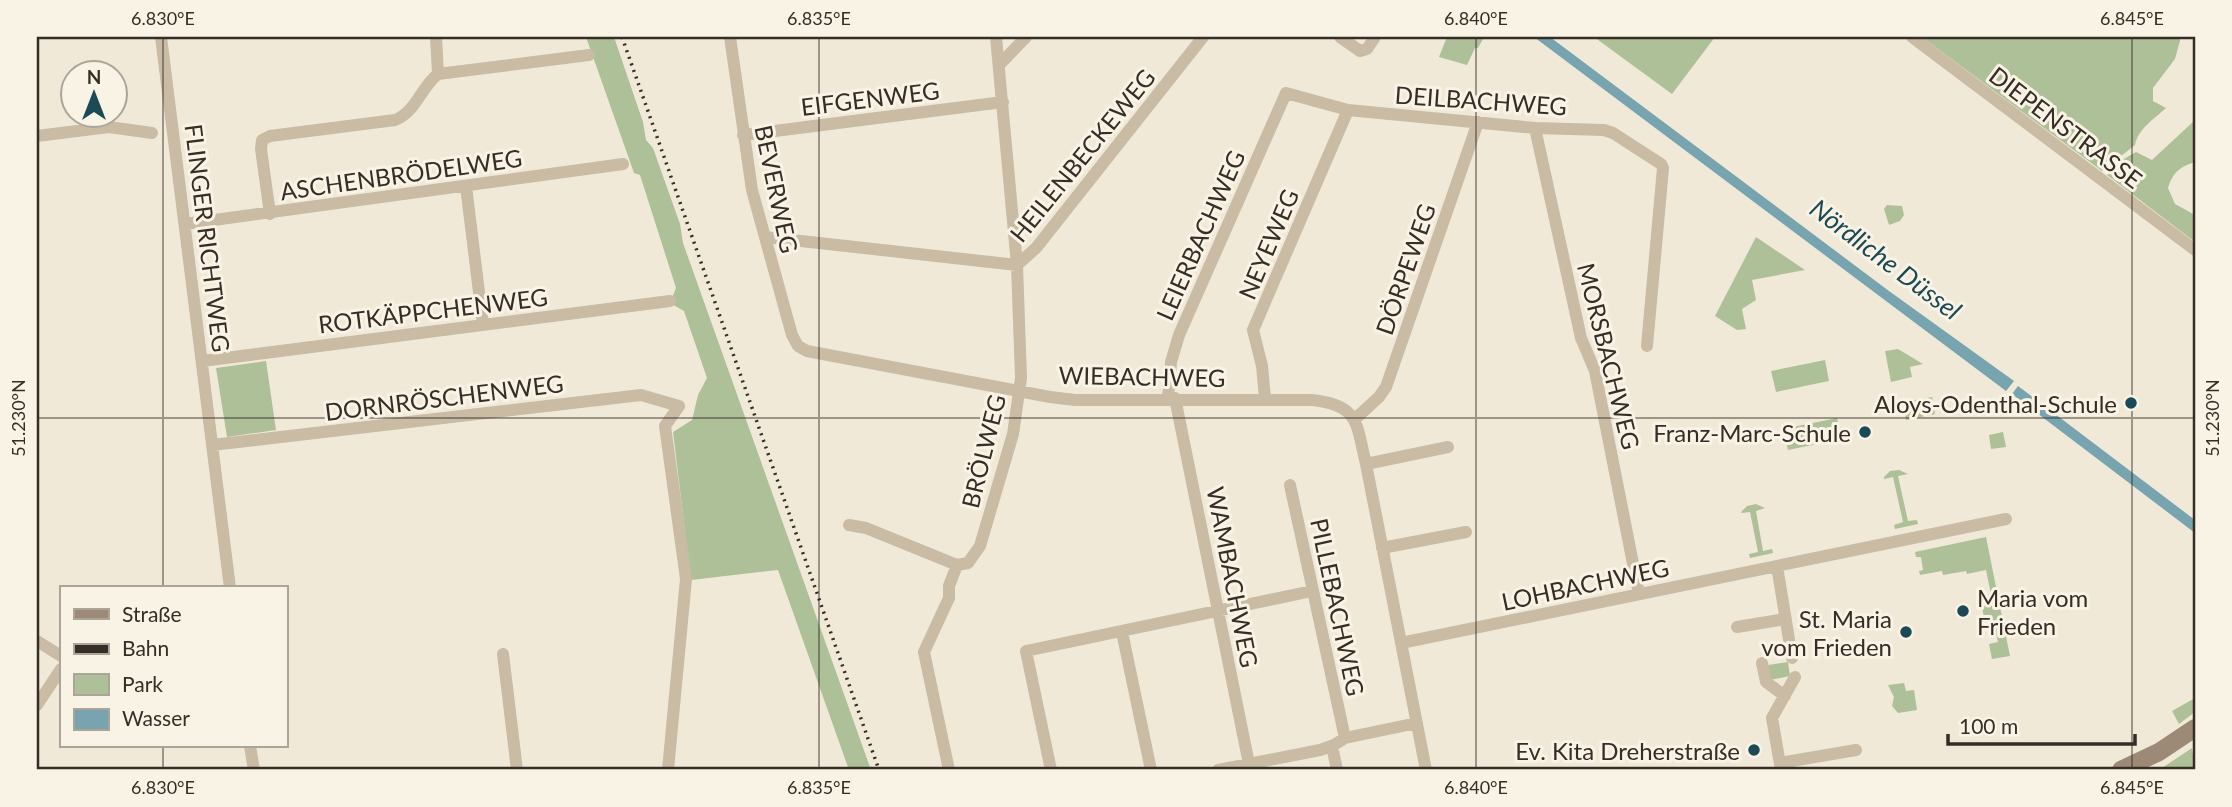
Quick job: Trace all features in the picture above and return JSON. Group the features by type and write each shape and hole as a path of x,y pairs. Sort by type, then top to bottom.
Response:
{"main road":[{"path":"2121,770 2159,752 2195,728"}],"street":[{"name":"FLINGER RICHTWEG","path":"161,37 230,586"},
{"path":"436,37 438,74"},
{"name":"BEVERWEG","path":"730,37 752,190 788,323 798,346"},
{"name":"BRÖLWEG","path":"957,565 968,563 980,546 1013,434 1020,392 1021,320 996,37"},
{"path":"1000,64 1026,37"},
{"name":"HEILENBECKEWEG","path":"1017,265 1036,248 1203,37"},
{"path":"1340,37 1360,51 1367,49 1375,38"},
{"name":"DIEPENSTRASSE","path":"1912,37 2195,250"},
{"path":"270,214 262,140 270,136 395,120 410,110 430,80 438,74 589,55"},
{"name":"DEILBACHWEG","path":"1286,93 1348,110 1535,128 1597,128 1609,131 1661,164 1663,168 1647,346"},
{"name":"LEIERBACHWEG","path":"1172,398 1171,362 1179,335 1286,93"},
{"name":"EIFGENWEG","path":"743,135 1003,102"},
{"name":"NEYEWEG","path":"1265,398 1262,366 1253,330 1348,110"},
{"name":"DÖRPEWEG","path":"1355,419 1386,387 1478,122"},
{"path":"37,136 108,127 152,133"},
{"name":"MORSBACHWEG","path":"1535,128 1581,338 1595,371 1639,594"},
{"name":"ASCHENBRÖDELWEG","path":"185,224 623,164"},
{"path":"466,186 482,324"},
{"path":"765,237 1017,265"},
{"name":"ROTKÄPPCHENWEG","path":"202,361 670,301"},
{"name":"WIEBACHWEG","path":"798,346 807,351 1075,400 1265,398 1334,402 1355,419"},
{"name":"DORNRÖSCHENWEG","path":"212,445 641,395 679,406 666,426 686,579 668,770"},
{"name":"WAMBACHWEG","path":"1172,398 1249,764"},
{"path":"1355,419 1426,770"},
{"path":"1366,464 1448,447"},
{"name":"PILLEBACHWEG","path":"1290,485 1345,738"},
{"name":"LOHBACHWEG","path":"1401,643 2006,519"},
{"path":"849,525 866,528 957,565 949,586 949,598 925,652 949,770"},
{"path":"1382,548 1466,532"},
{"path":"1777,566 1792,659"},
{"path":"1051,770 1026,651 1312,591"},
{"path":"1737,627 1785,619"},
{"path":"1122,632 1151,770"},
{"path":"37,641 60,655"},
{"path":"503,654 517,770"},
{"path":"1762,663 1766,682 1785,696"},
{"path":"37,705 60,670"},
{"path":"1795,677 1772,718 1780,767 1856,750"},
{"path":"1218,770 1332,746 1345,738 1418,723"},
{"path":"1332,746 1337,770"},
{"path":"250,748 254,770"}],"green space":[{"path":"586,37 614,37 643,122 646,140 653,148 680,224 683,243 871,770 849,770 778,570 691,580 673,432 692,420 698,395 707,378 684,311 670,303 676,288 640,175 634,173"},
{"path":"1447,37 1484,37 1467,65 1439,57"},
{"path":"1594,37 1715,37 1672,94"},
{"path":"1922,37 2181,37 2175,59 2153,88 2153,101 2166,108 2143,129 2135,145 2102,171"},
{"path":"2195,120 2195,162 2177,171 2168,188 2175,204 2195,215 2195,242 2107,175 2120,161 2136,152 2152,160"},
{"path":"1887,205 1902,206 1904,215 1900,221 1889,225 1884,209"},
{"path":"1756,237 1805,270 1752,280 1756,300 1742,309 1746,329 1737,330 1715,316"},
{"path":"1898,349 1923,364 1910,367 1912,377 1891,382 1885,351"},
{"path":"1825,360 1829,381 1776,392 1771,371"},
{"path":"266,361 276,430 227,437 216,368"},
{"path":"1932,397 1935,414 1906,420 1903,402"},
{"path":"1837,418 1842,439 1788,450 1783,429"},
{"path":"2003,432 2006,447 1991,449 1989,435"},
{"path":"1899,470 1908,474 1898,476 1908,521 1917,520 1918,524 1895,529 1894,525 1903,522 1893,477 1884,477 1890,471"},
{"path":"1756,504 1765,508 1756,511 1763,551 1772,549 1773,553 1750,558 1749,554 1758,552 1750,512 1741,513 1747,506"},
{"path":"1986,537 2010,656 1992,659 1989,644 1998,642 1993,622 1985,623 1980,596 1991,594 1986,570 1967,574 1966,571 1943,575 1942,571 1920,575 1919,571 1923,570 1921,557 1916,557 1915,552"},
{"path":"1788,662 1790,676 1770,680 1768,665"},
{"path":"1904,683 1906,691 1914,690 1917,710 1898,713 1892,706 1894,697 1888,685"},
{"path":"2195,698 2195,712 2179,724 2172,711"},
{"path":"2192,748 2195,770 2159,770"}],"water":[{"path":"1534,37 1550,37 1889,291 2014,381 2006,391"},
{"path":"2018,386 2195,520 2195,533 2012,394"}],"railway":[{"path":"622,37 879,770"}],"place":[{"name":"Aloys-Odenthal-Schule","path":"2131,403"},
{"name":"Franz-Marc-Schule","path":"1865,432"},
{"name":"Maria vom Frieden","path":"1963,611"},
{"name":"St. Maria vom Frieden","path":"1906,632"},
{"name":"Ev. Kita Dreherstraße","path":"1754,750"}],"water label":[{"name":"Nördliche Düssel","path":"1886,259"}]}
